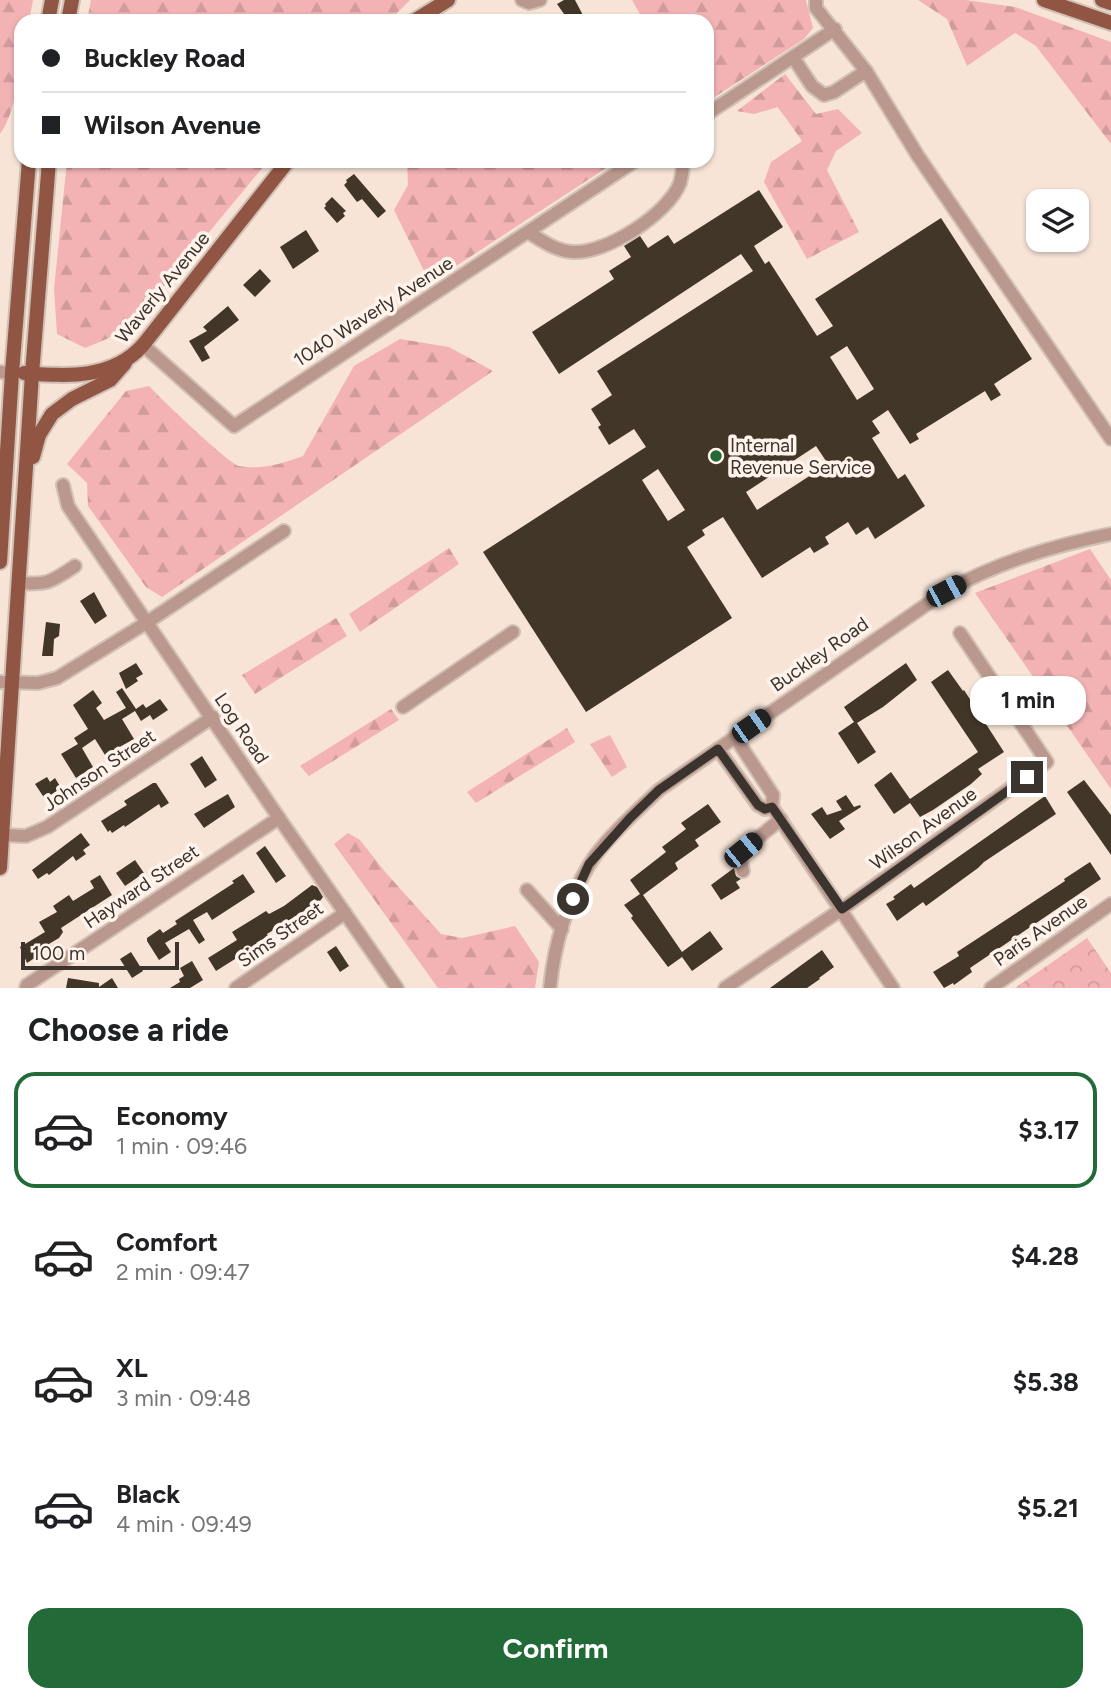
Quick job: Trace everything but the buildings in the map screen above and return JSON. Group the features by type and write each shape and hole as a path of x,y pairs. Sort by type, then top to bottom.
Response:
{"main road":[{"path":"432,4 448,0"},
{"path":"1044,0 1111,23"},
{"path":"1102,0 1111,3"},
{"path":"0,562 6,372 28,168"},
{"path":"0,869 6,683 19,583 48,168"},
{"name":"Waverly Avenue","path":"6,372 72,375 90,373 108,369 131,357 282,168"},
{"path":"24,493 36,442 47,421 72,398 110,380 131,357"}],"street":[{"path":"522,0 529,3 540,0"},
{"path":"816,0 817,8 866,71 918,156 1111,439"},
{"path":"714,109 835,29"},
{"path":"793,57 812,86 824,95 834,92 866,71"},
{"name":"1040 Waverly Avenue","path":"143,345 234,426 624,168"},
{"path":"528,232 557,249 569,252 594,249 614,242 657,214 679,184 682,168"},
{"name":"Log Road","path":"63,485 68,506 397,988"},
{"path":"6,683 49,681 146,623 284,531"},
{"name":"Buckley Road","path":"550,988 552,965 565,917 589,864 659,790 946,591 980,573 1033,552 1111,534"},
{"path":"19,583 51,582 75,566"},
{"path":"403,707 513,632"},
{"name":"Wilson Avenue","path":"725,988 842,909 1047,762 960,633"},
{"name":"Johnson Street","path":"1,835 26,835 47,827 213,717"},
{"path":"735,737 773,794 772,807 893,988"},
{"path":"718,749 758,805 765,809 772,807"},
{"name":"Hayward Street","path":"26,988 279,818"},
{"path":"743,871 740,856 743,850 781,819"},
{"path":"527,890 562,929"},
{"name":"Paris Avenue","path":"991,988 1111,904"},
{"name":"Sims Street","path":"236,988 345,912"}],"green space":[{"path":"0,0 33,0 30,14 14,14 14,99 0,134"},
{"path":"91,0 410,0 396,14 88,14"},
{"path":"632,0 806,0 813,28 804,39 714,97 714,14 640,14"},
{"path":"918,0 966,0 1015,7 1111,42 1111,144 1036,46 1015,33 967,66 947,19"},
{"path":"785,74 816,114 838,109 862,133 836,151 827,170 859,232 807,259 764,182 771,162 802,141 778,107 754,114 737,111"},
{"path":"66,168 262,168 152,301 109,338 85,348 57,334 54,289"},
{"path":"407,168 606,168 430,283 394,210 408,185"},
{"path":"400,339 449,347 493,371 162,597 146,587 88,506 87,483 67,464 126,391 149,386 209,443 239,466 271,466 303,456 354,366"},
{"path":"449,548 459,564 360,632 349,614"},
{"path":"1090,549 1111,580 1111,789 975,593"},
{"path":"336,618 347,636 255,694 242,675"},
{"path":"391,709 399,720 309,776 300,766"},
{"path":"567,728 575,742 476,803 467,792"},
{"path":"610,735 627,767 612,777 590,744"},
{"path":"348,833 360,840 441,934 462,938 515,926 539,962 535,988 438,988 334,844"},
{"path":"1087,938 1111,973 1111,988 1015,988"}],"place":[{"name":"Internal Revenue Service","path":"716,456"}],"route":[{"path":"573,899 589,864 630,818 659,790 718,749 758,805 765,809 772,807 842,909 1027,777"}]}
